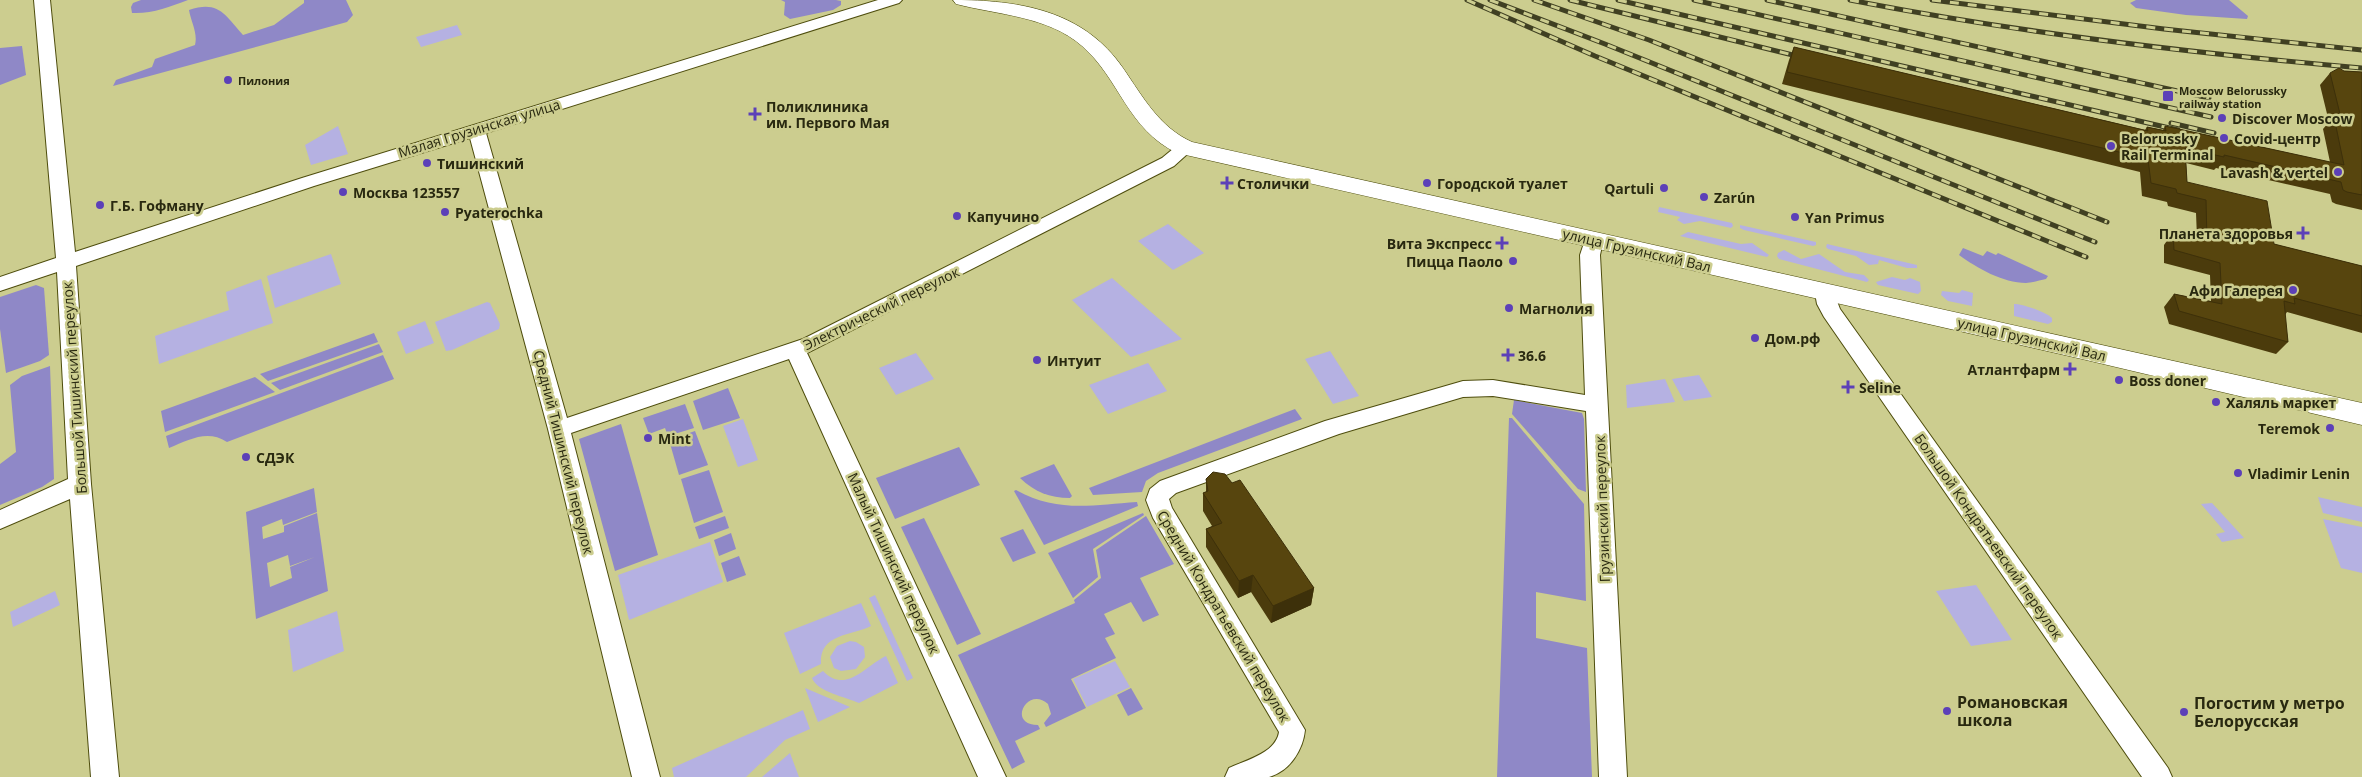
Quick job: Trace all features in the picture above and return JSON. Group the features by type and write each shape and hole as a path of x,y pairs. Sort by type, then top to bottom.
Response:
{"main road":[{"name":"улица Грузинский Вал","path":"963,0 1051,20 1078,34 1096,49 1160,134 1172,143 1185,148 2362,414"}],"street":[{"name":"Большой Тишинский переулок","path":"42,0 66,261 80,484 105,777"},
{"name":"Малая Грузинская улица","path":"0,284 476,129 894,0"},
{"name":"Средний Тишинский переулок","path":"476,129 560,429 646,777"},
{"name":"Электрический переулок","path":"560,429 795,350 840,330 1168,162 1185,148"},
{"name":"Грузинский переулок","path":"1593,241 1590,254 1613,777"},
{"name":"Большой Кондратьевский переулок","path":"1826,293 1827,304 1835,318 2158,777"},
{"name":"Малый Тишинский переулок","path":"795,350 992,777"},
{"name":"Средний Кондратьевский переулок","path":"1238,777 1287,752 1292,740 1292,730 1161,510 1157,500 1162,491 1333,427 1463,389 1493,388 1598,405"},
{"path":"0,520 80,484"}],"shaded area":[{"path":"141,0 188,0 153,11 132,13 131,7 133,3"},
{"path":"304,0 346,0 353,15 347,22 113,86 116,80 152,67 155,59 195,45 195,32 189,10 199,7 215,8 226,16 243,35 274,25 304,3"},
{"path":"781,0 836,0 841,1 841,5 833,10 790,19 784,15 785,2"},
{"path":"2136,0 2229,0 2248,16 2247,19 2186,15 2136,8 2130,3"},
{"path":"457,25 462,35 421,47 416,37"},
{"path":"22,46 26,75 0,85 0,48"},
{"path":"338,126 348,154 311,165 305,145"},
{"path":"1659,207 1732,223 1733,226 1731,228 1700,221 1684,224 1677,220 1680,217 1658,212"},
{"path":"1168,224 1204,253 1173,270 1138,241"},
{"path":"1740,225 1816,242 1816,245 1813,246 1744,230 1740,228"},
{"path":"1688,232 1741,244 1752,243 1769,255 1767,257 1680,236"},
{"path":"1827,244 1917,265 1917,268 1907,268 1879,260 1878,264 1869,265 1856,256 1828,249 1826,247"},
{"path":"1963,248 1983,256 1987,251 1996,255 1998,253 2048,276 2046,279 2031,283 1999,278 1982,270 1959,255"},
{"path":"1784,250 1801,259 1819,254 1845,272 1864,275 1869,280 1867,282 1779,259 1778,253"},
{"path":"331,254 341,284 275,308 267,276"},
{"path":"1892,277 1905,280 1910,278 1920,282 1921,291 1918,294 1878,285 1876,282"},
{"path":"1112,278 1182,339 1131,357 1072,300"},
{"path":"261,279 273,323 159,364 155,336 229,310 226,292"},
{"path":"36,285 44,288 49,355 40,361 6,373 0,329 0,297"},
{"path":"1962,290 1973,293 1972,306 1948,301 1941,295 1942,291 1959,293"},
{"path":"487,302 490,303 500,324 499,329 446,351 435,322"},
{"path":"2014,304 2044,313 2052,318 2052,322 2048,324 2014,316"},
{"path":"425,321 434,343 406,354 397,332"},
{"path":"374,333 378,342 268,381 260,374"},
{"path":"379,344 383,352 280,390 271,383"},
{"path":"1330,351 1359,396 1333,404 1305,359"},
{"path":"916,353 934,379 896,395 879,368"},
{"path":"383,355 394,379 227,442 220,438 205,436 191,439 169,448 166,436"},
{"path":"1148,363 1167,391 1108,414 1089,385"},
{"path":"50,366 54,479 42,487 0,505 0,464 16,452 10,385 22,376"},
{"path":"1699,375 1712,397 1684,401 1672,379"},
{"path":"255,377 275,392 165,432 161,411"},
{"path":"1665,379 1675,402 1627,408 1626,385"},
{"path":"728,388 740,418 703,430 693,401"},
{"path":"1514,400 1582,413 1584,419 1586,492 1578,489 1512,414"},
{"path":"685,404 694,428 668,436 665,428 649,434 643,418"},
{"path":"1295,409 1302,419 1158,473 1146,481 1142,492 1093,495 1089,488"},
{"path":"1509,418 1512,418 1584,504 1586,601 1536,592 1536,638 1587,648 1592,777 1497,777"},
{"path":"743,419 758,460 738,467 723,426"},
{"path":"621,424 658,555 615,571 579,439"},
{"path":"695,431 708,465 679,475 669,440"},
{"path":"959,447 980,485 895,519 876,478"},
{"path":"1054,464 1072,496 1070,498 1055,497 1043,493 1031,487 1020,478"},
{"path":"709,470 723,512 694,523 681,479"},
{"path":"314,488 317,512 283,525 282,519 262,527 263,539 284,532 284,526 317,513 328,591 256,619 246,512","holes":["288,555 290,566 315,557 290,567 292,578 270,587 267,563"]},
{"path":"1016,490 1031,497 1060,505 1090,506 1137,502 1138,506 1044,545 1014,491"},
{"path":"2318,497 2362,507 2362,522 2323,513"},
{"path":"2212,503 2244,538 2222,542 2216,534 2225,532 2201,504"},
{"path":"1143,513 1144,515 1093,549 1098,577 1073,598 1048,553"},
{"path":"725,516 729,528 699,539 695,527"},
{"path":"1146,516 1174,564 1140,578 1159,615 1143,622 1131,602 1104,614 1115,634 1105,638 1116,658 1071,679 1086,708 1046,727 1044,723 1051,714 1048,704 1041,699 1034,699 1028,702 1022,713 1023,719 1028,723 1038,725 1040,729 1015,741 1025,762 1012,769 958,655 1075,603 1074,600 1101,578 1096,550"},
{"path":"924,518 981,634 957,645 901,527"},
{"path":"2323,519 2362,527 2362,573 2341,568"},
{"path":"1023,529 1036,553 1013,562 1000,538"},
{"path":"731,533 736,549 719,556 714,540"},
{"path":"710,542 723,582 629,620 618,575"},
{"path":"739,556 746,575 727,582 721,563"},
{"path":"1976,585 2012,640 1971,646 1936,591"},
{"path":"55,591 60,605 13,627 10,612"},
{"path":"875,595 913,678 907,681 869,598"},
{"path":"861,603 871,626 831,641 825,646 821,664 800,674 784,633"},
{"path":"337,611 344,651 293,672 288,630"},
{"path":"850,641 864,647 865,657 856,669 841,671 834,668 830,657 837,646"},
{"path":"886,656 898,683 859,703 832,694 815,683 812,678 823,671 831,678 848,679 856,676"},
{"path":"1115,661 1130,687 1087,707 1073,679"},
{"path":"805,688 850,707 818,722"},
{"path":"1131,688 1143,709 1128,716 1117,695"},
{"path":"803,710 810,729 785,740 746,777 674,777 672,768"},
{"path":"790,753 799,777 762,777"}],"building":[{"path":"1794,47 2148,131 2147,127 2166,131 2165,126 2344,165 2334,117 2341,118 2330,73 2339,68 2344,71 2362,72 2362,195 2343,190 2341,182 2185,148 2187,182 2267,201 2274,244 2362,266 2362,316 2294,298 2295,304 2284,301 2288,342 2179,311 2174,294 2222,304 2220,263 2174,250 2173,232 2207,241 2206,200 2177,193 2176,189 2151,183 2148,159 1787,72"},
{"path":"1213,472 1225,474 1232,483 1240,480 1314,588 1273,606 1253,575 1239,581 1206,529 1222,523 1203,493 1208,491 1206,479"}],"railway":[{"path":"1467,0 1595,56 2086,257"},
{"path":"1490,0 1605,44 2095,242"},
{"path":"1534,0 1649,40 2107,222"},
{"path":"1570,0 1805,58"},
{"path":"1618,0 2178,130"},
{"path":"1694,0 2211,117"},
{"path":"1767,0 2209,98"},
{"path":"1850,0 1913,12 2105,41 2233,56 2362,68"},
{"path":"1932,0 2164,29 2362,50"},
{"path":"2171,123 2214,133"}],"place":[{"name":"Пилония","path":"228,80"},
{"name":"Moscow Belorussky railway station","path":"2168,96"},
{"name":"Поликлиника им. Первого Мая","path":"755,114"},
{"name":"Discover Moscow","path":"2222,118"},
{"name":"Covid-центр","path":"2224,138"},
{"name":"Belorussky Rail Terminal","path":"2111,146"},
{"name":"Тишинский","path":"427,163"},
{"name":"Lavash & vertel","path":"2338,172"},
{"name":"Столички","path":"1227,183"},
{"name":"Городской туалет","path":"1427,183"},
{"name":"Qartuli","path":"1664,188"},
{"name":"Москва 123557","path":"343,192"},
{"name":"Zarún","path":"1704,197"},
{"name":"Г.Б. Гофману","path":"100,205"},
{"name":"Pyaterochka","path":"445,212"},
{"name":"Капучино","path":"957,216"},
{"name":"Yan Primus","path":"1795,217"},
{"name":"Планета здоровья","path":"2303,233"},
{"name":"Вита Экспресс","path":"1502,243"},
{"name":"Пицца Паоло","path":"1513,261"},
{"name":"Афи Галерея","path":"2293,290"},
{"name":"Магнолия","path":"1509,308"},
{"name":"Дом.рф","path":"1755,338"},
{"name":"36.6","path":"1508,355"},
{"name":"Интуит","path":"1037,360"},
{"name":"Атлантфарм","path":"2070,369"},
{"name":"Boss doner","path":"2119,380"},
{"name":"Seline","path":"1848,387"},
{"name":"Халяль маркет","path":"2216,402"},
{"name":"Teremok","path":"2330,428"},
{"name":"Mint","path":"648,438"},
{"name":"СДЭК","path":"246,457"},
{"name":"Vladimir Lenin","path":"2238,473"},
{"name":"Романовская школа","path":"1947,711"},
{"name":"Погостим у метро Белорусская","path":"2184,712"}]}
